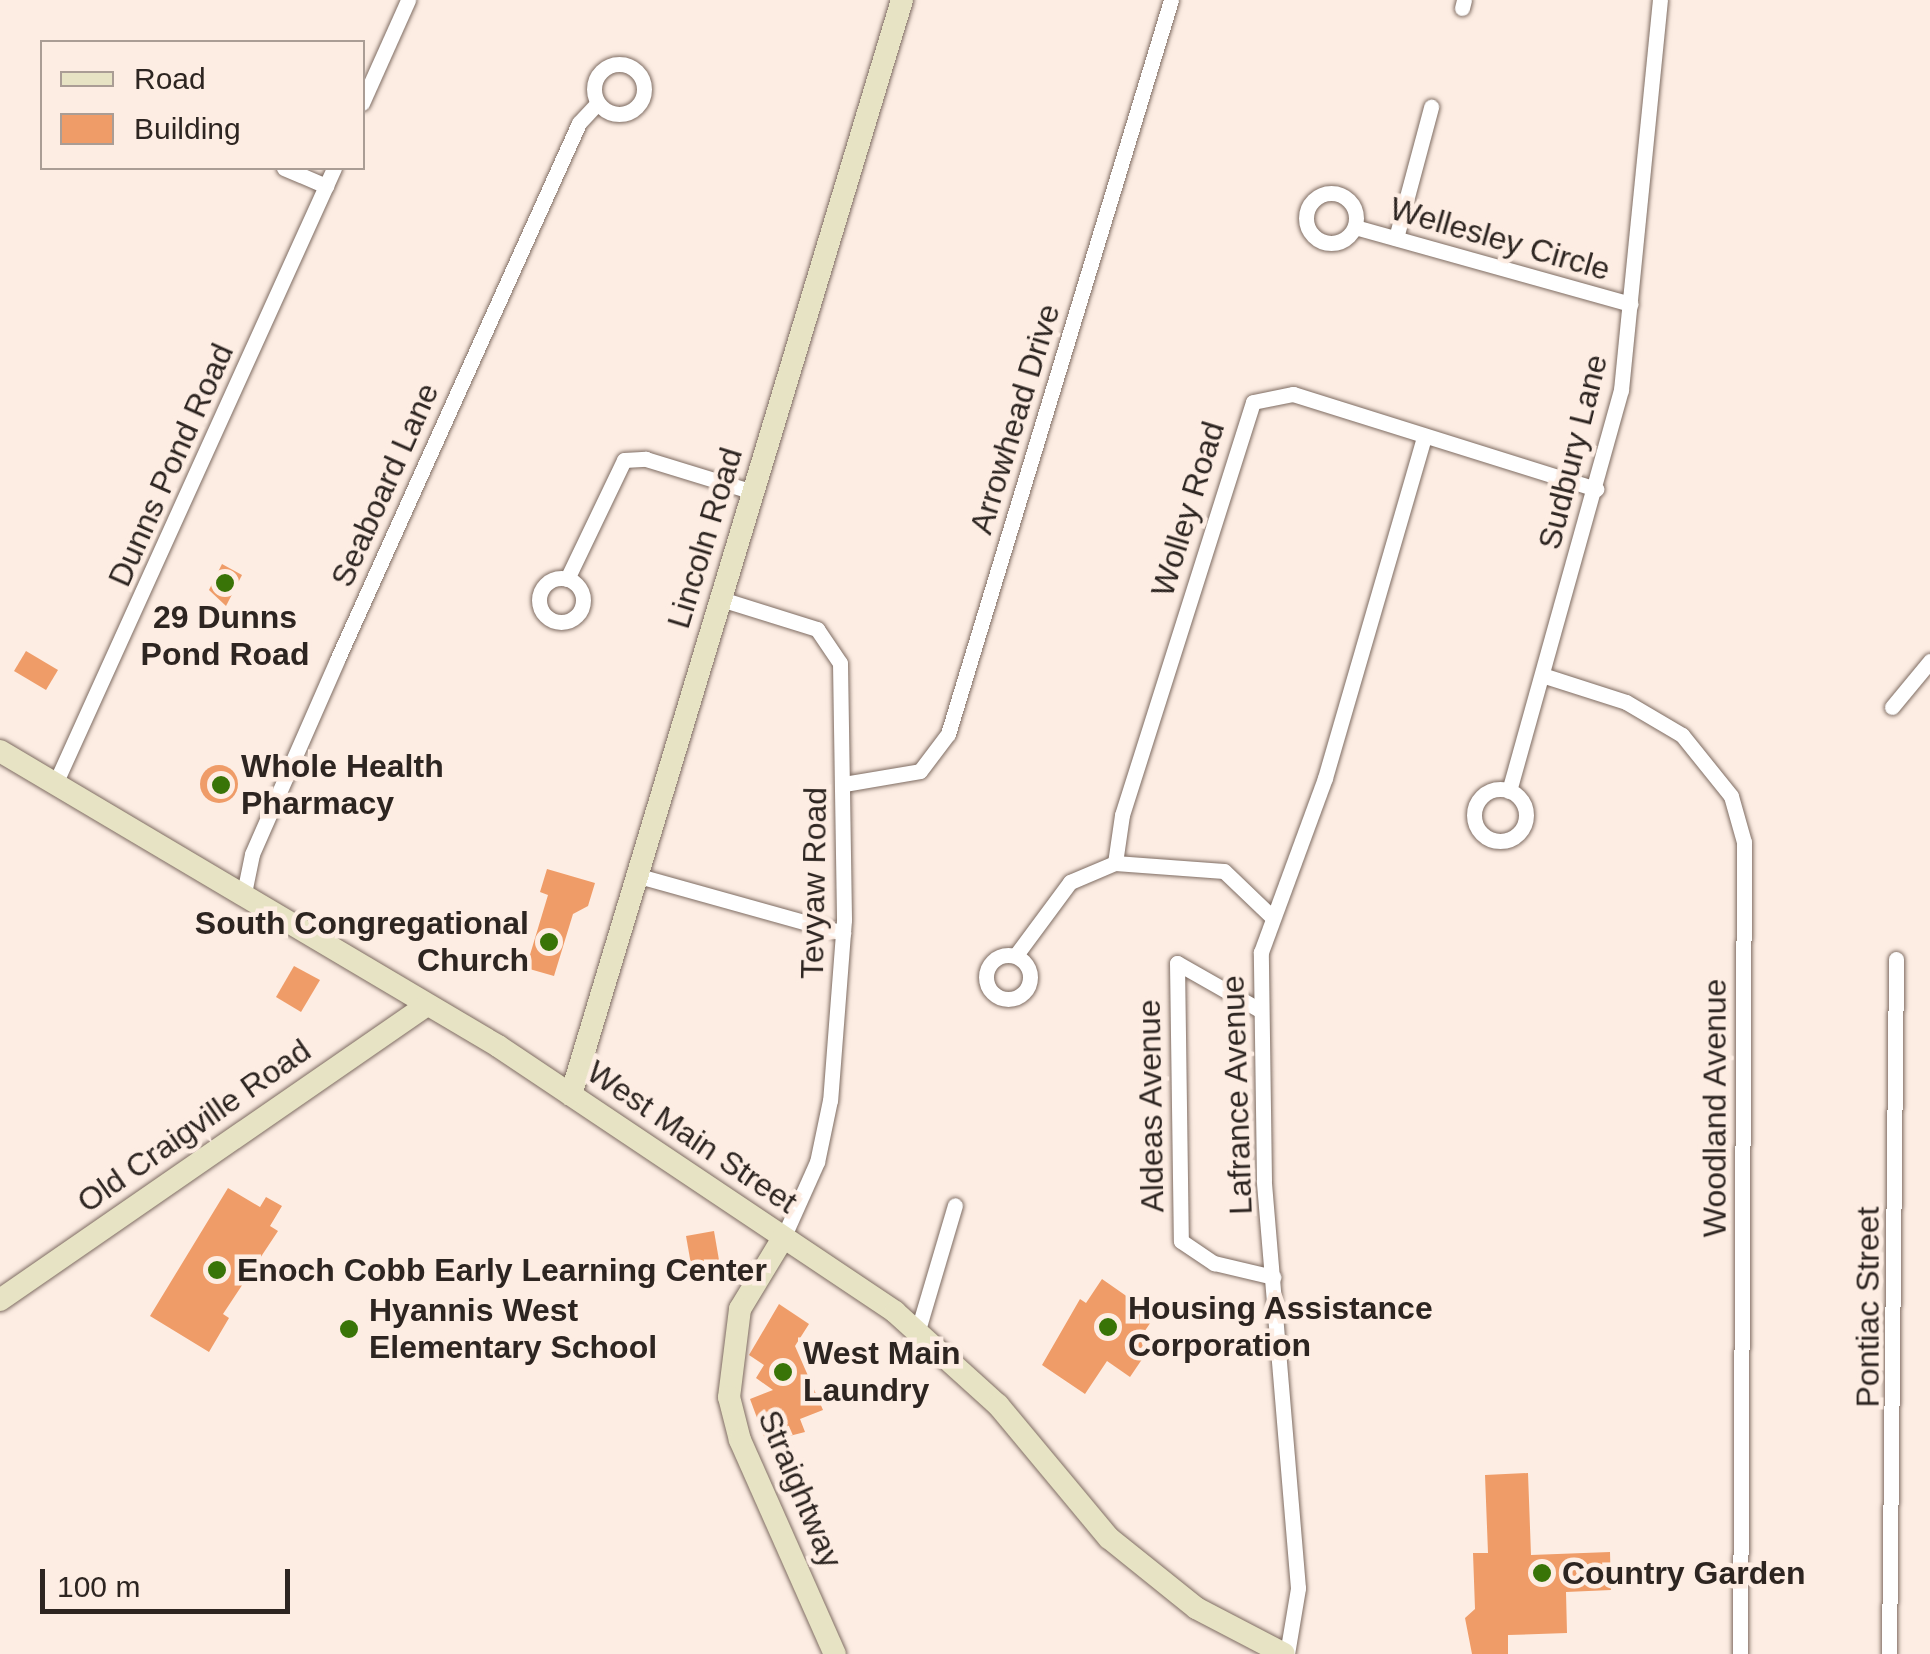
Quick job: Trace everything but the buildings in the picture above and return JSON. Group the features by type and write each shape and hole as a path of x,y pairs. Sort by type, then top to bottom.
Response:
{"street":[{"path":"365,96 408,0"},
{"name":"Lincoln Road","path":"571,1095 902,0"},
{"name":"Arrowhead Drive","path":"844,784 920,772 948,734 1171,0"},
{"name":"Sudbury Lane","path":"1509,791 1596,489 1620,390 1660,0"},
{"name":"Seaboard Lane","path":"244,898 252,854 304,735 578,123 597,104"},
{"path":"1396,238 1431,107"},
{"path":"289,170 326,186"},
{"name":"Dunns Pond Road","path":"55,784 333,170"},
{"name":"Wellesley Circle","path":"1355,227 1630,304"},
{"name":"Wolley Road","path":"1115,862 1122,814 1253,402 1292,394 1596,489"},
{"name":"Lafrance Avenue","path":"1286,1654 1298,1588 1273,1277 1258,1009 1272,917 1350,696 1424,436"},
{"path":"567,579 624,460 646,459 753,492"},
{"name":"Tevyaw Road","path":"722,599 794,618 832,644 840,663 844,784 842,933 826,1132 783,1238"},
{"path":"1892,707 1930,661"},
{"name":"Woodland Avenue","path":"1542,675 1626,702 1682,735 1731,796 1744,842 1740,1654"},
{"name":"West Main Street","path":"0,752 571,1095 918,1330 998,1405 1113,1542 1196,1608 1286,1654"},
{"path":"1016,955 1070,882 1115,862 1224,870 1272,917"},
{"path":"639,876 842,933"},
{"name":"Pontiac Street","path":"1889,1654 1896,959"},
{"name":"Aldeas Avenue","path":"1258,1009 1177,962 1181,1241 1214,1263 1273,1277"},
{"name":"Old Craigville Road","path":"0,1300 427,1005"},
{"path":"918,1330 955,1205"},
{"name":"Straightway","path":"783,1238 740,1309 730,1397 746,1455 835,1654"}],"place":[{"name":"29 Dunns Pond Road","path":"225,583"},
{"name":"Whole Health Pharmacy","path":"221,785"},
{"name":"South Congregational Church","path":"549,942"},
{"name":"Enoch Cobb Early Learning Center","path":"217,1270"},
{"name":"Housing Assistance Corporation","path":"1108,1327"},
{"name":"Hyannis West Elementary School","path":"349,1329"},
{"name":"West Main Laundry","path":"783,1372"},
{"name":"Country Garden","path":"1542,1573"}]}
